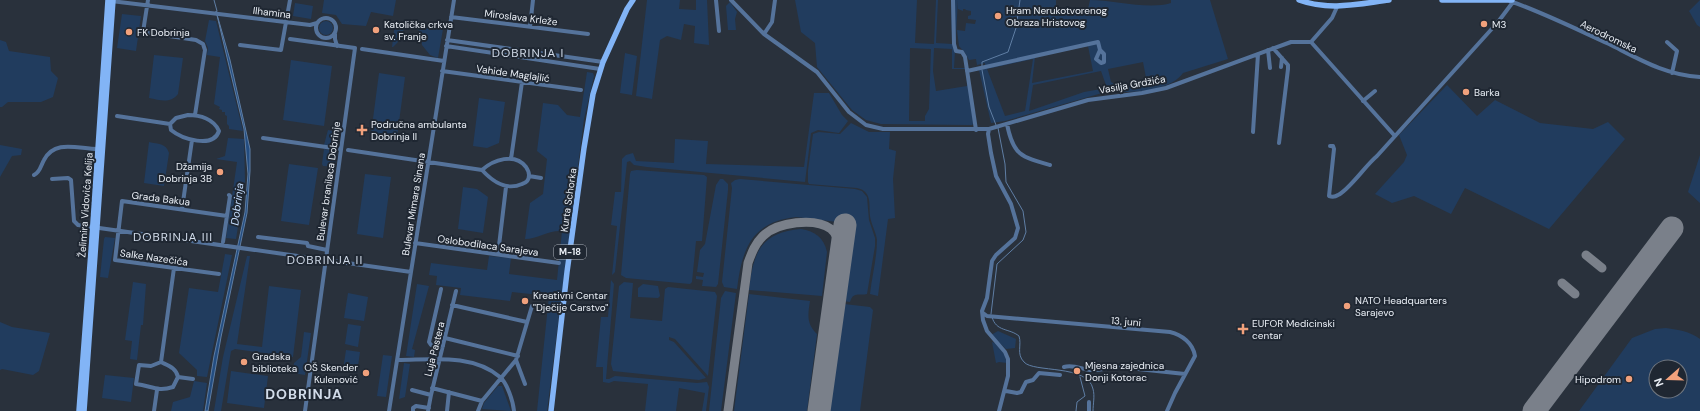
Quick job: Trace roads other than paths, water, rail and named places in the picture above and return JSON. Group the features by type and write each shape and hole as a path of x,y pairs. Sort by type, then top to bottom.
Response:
{"main road":[{"name":"Želimira Vidovića Kelija","path":"78,411 96,228 98,149 110,0"},
{"name":"Želimira Vidovića Kelija","path":"84,411 110,0"},
{"name":"Kurta Schorka","path":"551,411 567,272 593,94 600,69 627,9 633,0"},
{"path":"1299,0 1318,6 1337,7 1389,0"},
{"path":"1442,0 1512,1"}],"street":[{"name":"Ilhamina","path":"110,0 147,6 310,25 317,23"},
{"path":"148,0 143,32 196,40 203,44 205,50 195,115"},
{"path":"240,45 281,50 290,0"},
{"name":"Bulevar Mimara Sinana","path":"389,411 427,163 454,0"},
{"path":"530,27 533,0"},
{"path":"716,0 719,31"},
{"path":"731,0 764,34 817,72 849,112 866,125 883,129 989,129 988,134 996,176 1010,204 1018,228 1015,238 996,255 992,261 987,298 982,311 985,315 983,320 987,331 1005,352 1008,359 1006,391 999,411"},
{"path":"764,34 772,22 775,0"},
{"path":"953,0 954,44 956,51 964,54 976,130"},
{"path":"1330,146 1333,146 1334,149 1328,196 1333,197 1337,196 1344,190 1377,156 1394,135 1498,22 1512,1"},
{"name":"Aerodromska","path":"1512,1 1558,20 1633,57 1672,73 1684,76 1700,77"},
{"path":"1337,7 1332,18 1311,42 1394,135"},
{"name":"Miroslava Krleže","path":"451,17 588,34"},
{"path":"324,18 332,20 336,27 336,44 328,38 320,36 316,29 317,23 324,18"},
{"name":"Ilhamina","path":"310,25 316,29"},
{"path":"328,38 335,34"},
{"path":"290,40 336,44"},
{"path":"447,40 603,62"},
{"name":"Vasilja Grdžića","path":"989,129 1088,100 1142,93 1166,88 1295,41 1311,42"},
{"path":"967,71 1098,42 1100,50"},
{"path":"1667,42 1676,51 1672,73"},
{"name":"Bulevar branilaca Dobrinje","path":"305,411 355,48 336,44"},
{"path":"446,46 600,69"},
{"path":"362,49 444,61"},
{"path":"1271,49 1288,65 1279,143"},
{"path":"1270,68 1271,49"},
{"path":"1253,132 1258,54"},
{"path":"1281,67 1282,58"},
{"name":"Vahide Maglajlić","path":"442,71 581,90"},
{"path":"511,159 522,82"},
{"path":"1364,101 1375,91"},
{"path":"195,115 211,121 219,130 216,136 211,138 192,140 174,132 170,128 170,124 172,120 179,117 195,115"},
{"path":"117,116 170,124"},
{"path":"1006,124 1011,143 1020,153 1027,159 1050,165"},
{"path":"263,138 340,149"},
{"path":"182,209 192,140"},
{"path":"34,175 38,174 49,152 57,147 98,149"},
{"path":"348,150 482,170 494,181 506,187 517,186 525,183 529,176 529,171 524,165 511,159 504,159 489,164 482,170"},
{"path":"529,176 542,178"},
{"path":"52,179 68,178 71,180 75,223 96,228 411,272"},
{"path":"498,254 506,187"},
{"path":"223,242 229,195"},
{"name":"Grada Bakua","path":"119,231 122,201 227,216"},
{"name":"Salke Nazečića","path":"119,231 115,260 219,274"},
{"path":"258,237 307,243 308,246 327,250"},
{"name":"Oslobodilaca Sarajeva","path":"415,243 559,263"},
{"path":"161,362 174,268"},
{"path":"441,290 429,342 431,345 443,346"},
{"name":"Luja Pastera","path":"429,410 432,388 456,291"},
{"path":"452,305 527,322"},
{"path":"478,411 482,401 517,358 532,306"},
{"name":"13. juni","path":"985,315 1178,334 1184,338 1195,354 1194,359 1167,411"},
{"path":"445,338 517,358"},
{"path":"517,358 526,384"},
{"path":"397,360 451,359 475,364 488,369 501,378 506,386 514,411"},
{"path":"161,362 176,371 178,378 173,387 157,390 148,386 136,384 139,365 151,366 161,362"},
{"path":"1064,367 1071,365 1097,370 1110,367 1119,367 1185,374"},
{"path":"1006,391 1017,393 1022,392 1026,382 1033,380 1039,373 1060,375"},
{"path":"178,378 193,379"},
{"path":"432,388 482,401"},
{"path":"154,411 157,390"},
{"path":"412,390 431,395"},
{"path":"447,411 449,392"},
{"path":"1089,402 1089,411"},
{"path":"413,411 413,408 416,406 429,410"}],"waterway":[{"name":"Dobrinja","path":"214,0 217,11"},
{"path":"982,67 982,62 1008,52 1016,28 1020,0"},
{"path":"982,70 989,107 996,125"},
{"path":"991,314 997,264 1023,240 1026,232 1023,211 1006,182 1005,164 998,128"},
{"path":"992,317 996,325 1019,336 1020,356 1024,362 1038,367 1071,372 1089,381 1094,392 1093,411"},
{"path":"1076,411 1077,402 1085,396 1080,377"}],"place":[{"name":"Hram Nerukotvorenog Obraza Hristovog","path":"998,16"},
{"name":"M3","path":"1484,24"},
{"name":"Katolička crkva sv. Franje","path":"376,30"},
{"name":"FK Dobrinja","path":"129,32"},
{"name":"Barka","path":"1466,92"},
{"name":"Područna ambulanta Dobrinja II","path":"362,130"},
{"name":"Džamija Dobrinja 3B","path":"220,172"},
{"name":"Kreativni Centar \"Dječije Carstvo\"","path":"525,301"},
{"name":"NATO Headquarters Sarajevo","path":"1347,306"},
{"name":"EUFOR Medicinski centar","path":"1243,329"},
{"name":"Gradska biblioteka","path":"244,362"},
{"name":"Mjesna zajednica Donji Kotorac","path":"1077,371"},
{"name":"OŠ Skender Kulenović","path":"366,373"},
{"name":"Hipodrom","path":"1629,379"}],"district":[{"name":"DOBRINJA I","path":"528,53"},
{"name":"DOBRINJA III","path":"173,237"},
{"name":"DOBRINJA II","path":"325,260"},
{"name":"DOBRINJA","path":"304,394"}]}
